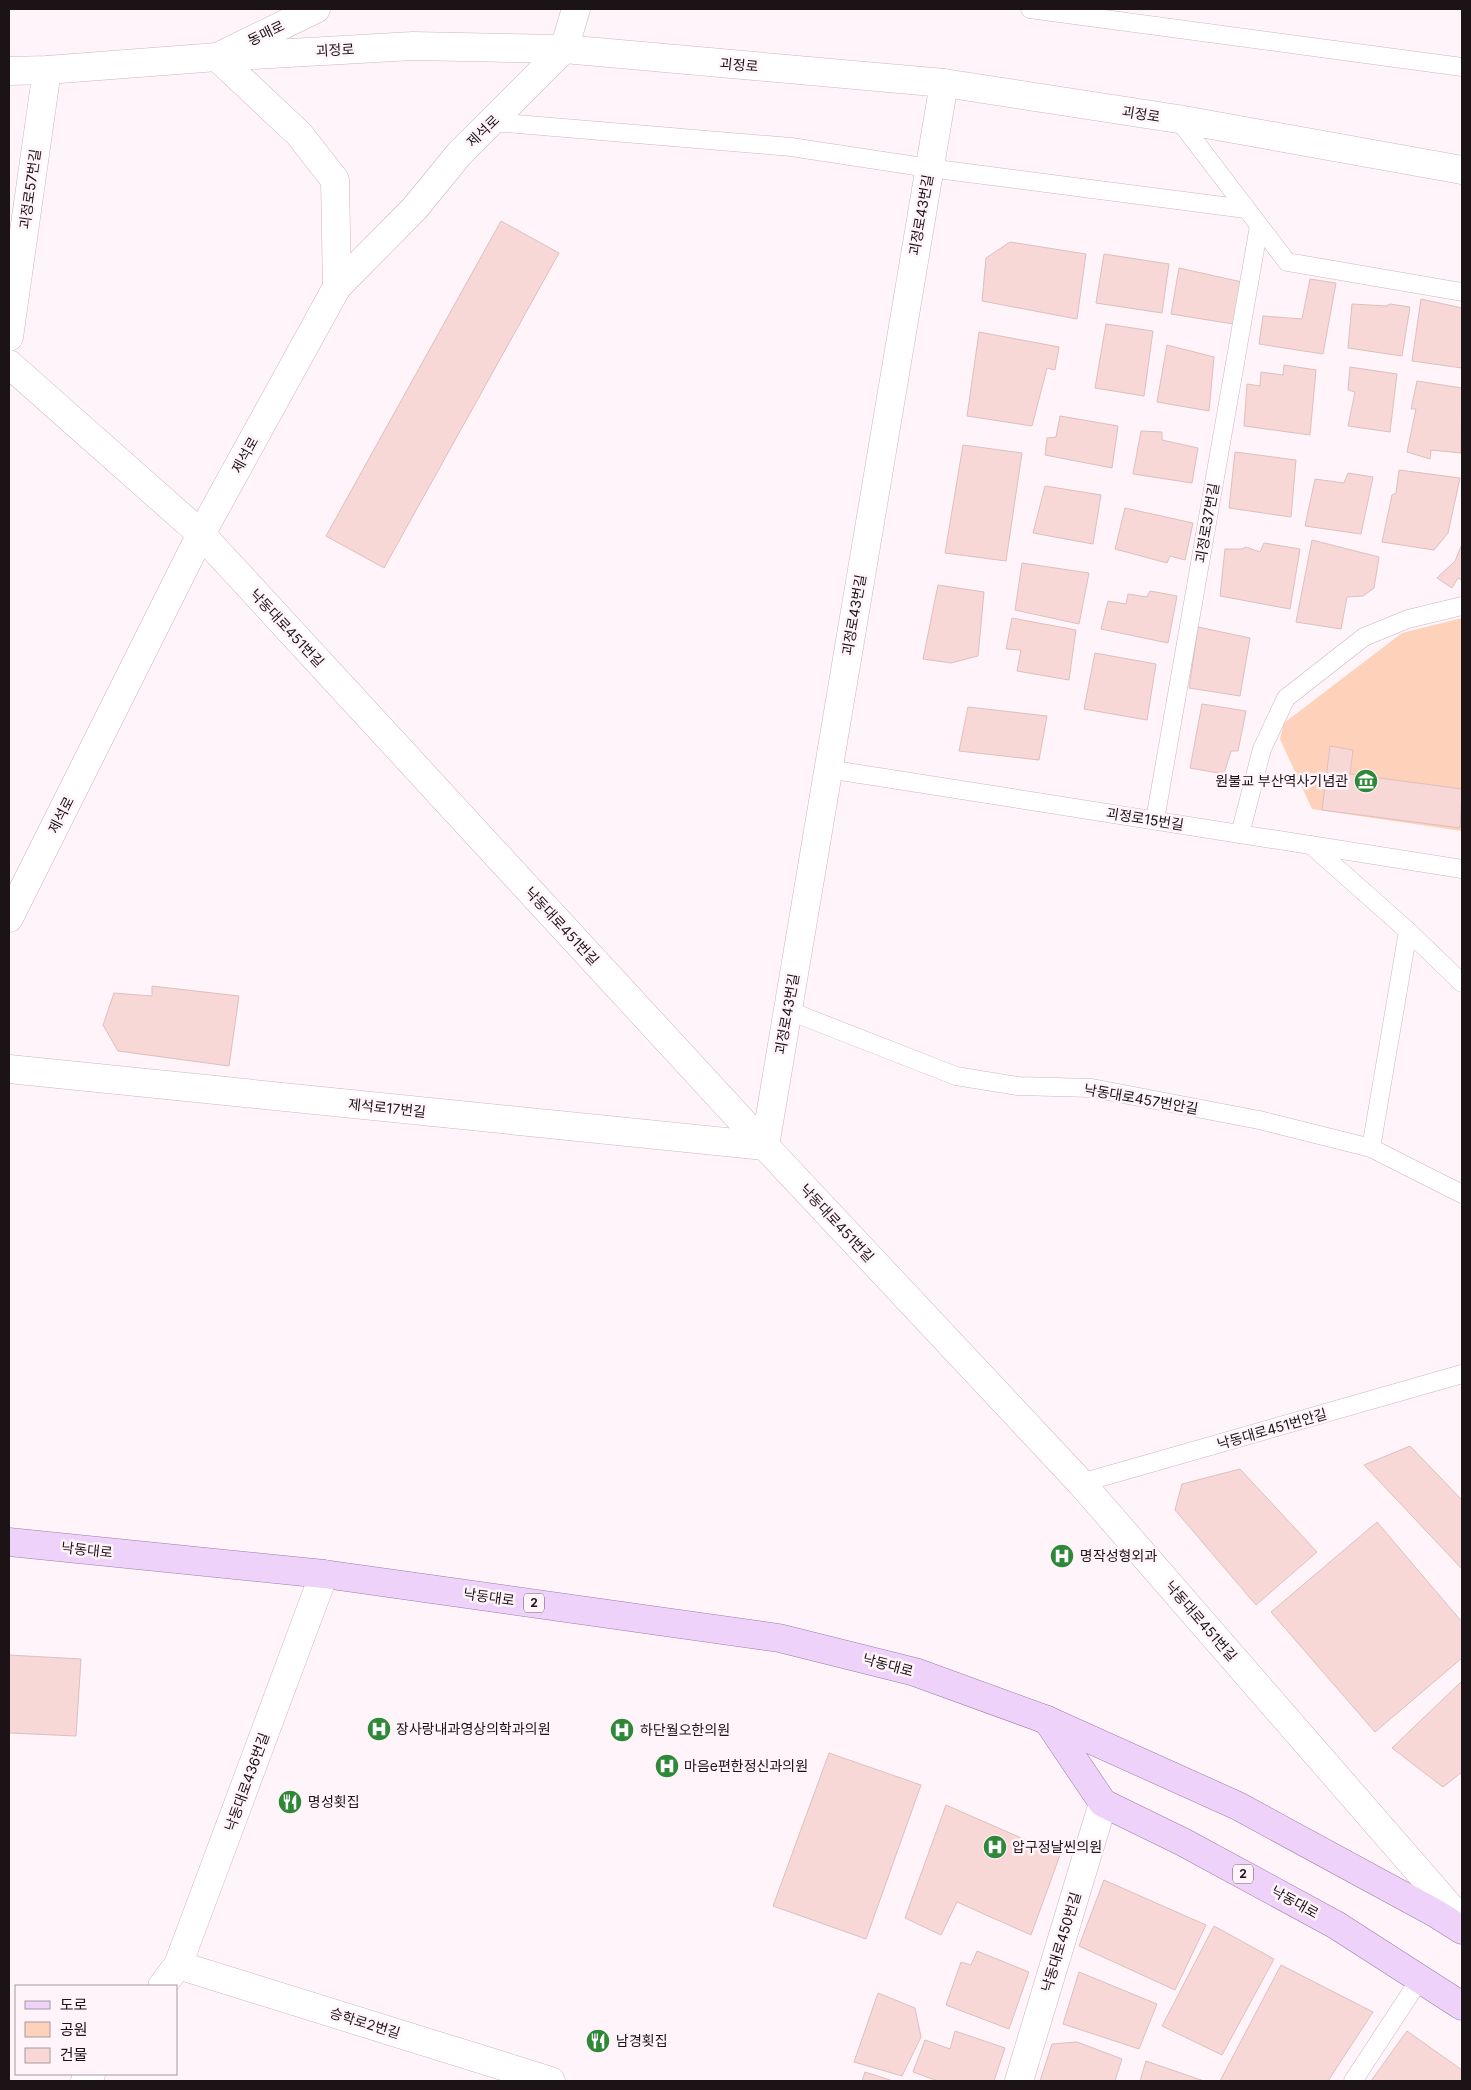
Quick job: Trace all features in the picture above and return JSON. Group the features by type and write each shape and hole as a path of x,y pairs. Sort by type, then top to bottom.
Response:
{"main road":[{"name":"낙동대로","path":"9,1542 324,1574 779,1638 915,1672 1047,1720 1238,1806 1436,1913 1462,1930"},
{"name":"낙동대로","path":"1047,1720 1103,1803 1182,1842 1312,1912 1462,2006"}],"street":[{"name":"동매로","path":"217,57 316,9"},
{"path":"564,49 576,9"},
{"name":"괴정로","path":"9,71 413,46 564,49 944,83 1178,119 1462,170"},
{"name":"제석로","path":"9,918 201,534 337,287 415,208 459,154 564,49"},
{"path":"217,57 299,134 335,180 337,287"},
{"name":"괴정로57번길","path":"9,337 47,70"},
{"name":"괴정로43번길","path":"764,1146 944,83"},
{"name":"낙동대로451번길","path":"9,364 201,534 764,1146 1081,1483 1462,1921"},
{"name":"제석로17번길","path":"9,1069 764,1146"},
{"name":"낙동대로436번길","path":"163,1985 178,1965 324,1574"},
{"name":"낙동대로450번길","path":"1019,2081 1103,1803"},
{"name":"승학로2번길","path":"178,1965 551,2081"}],"lane":[{"path":"1030,9 1462,67"},
{"path":"1178,119 1287,262 1462,292"},
{"path":"492,122 791,147 929,168 1246,209"},
{"name":"괴정로37번길","path":"1156,820 1259,226"},
{"path":"1240,834 1262,749 1286,698 1364,637 1408,619 1462,606"},
{"name":"괴정로15번길","path":"828,768 1462,869"},
{"path":"1311,845 1408,931 1462,983"},
{"path":"1371,1148 1408,931"},
{"name":"낙동대로457번안길","path":"787,1010 956,1076 1018,1086 1092,1088 1259,1120 1371,1148 1462,1194"},
{"name":"낙동대로451번안길","path":"1081,1483 1462,1374"},
{"path":"1353,2081 1420,1979"}],"green space":[{"path":"1462,618 1462,831 1312,809 1280,739 1284,723 1402,633"}],"building":[{"path":"501,221 559,253 384,568 326,536"},
{"path":"1010,242 1086,254 1077,319 982,301 986,258"},
{"path":"1104,254 1169,264 1162,313 1096,303"},
{"path":"1179,268 1242,282 1233,324 1171,314"},
{"path":"1310,279 1336,283 1323,354 1259,344 1263,316 1302,319"},
{"path":"1421,299 1462,308 1462,368 1412,361"},
{"path":"1352,304 1386,306 1390,304 1410,307 1402,356 1348,348"},
{"path":"1106,324 1153,331 1144,396 1095,388"},
{"path":"979,332 1059,347 1055,370 1047,368 1032,426 967,416"},
{"path":"1167,345 1214,357 1209,411 1157,402"},
{"path":"1284,365 1316,370 1310,435 1244,426 1247,384 1260,386 1261,372 1283,375"},
{"path":"1350,367 1397,374 1390,432 1348,426 1355,392 1348,390"},
{"path":"1417,381 1462,388 1461,453 1431,450 1430,459 1407,452 1416,409 1411,409"},
{"path":"1060,416 1118,426 1112,468 1045,455 1047,438 1056,437"},
{"path":"1141,431 1162,432 1162,440 1198,448 1192,483 1133,474"},
{"path":"963,445 1022,453 1006,561 945,553"},
{"path":"1235,452 1296,460 1291,517 1229,508"},
{"path":"1399,470 1460,478 1448,533 1434,550 1382,542 1392,495 1396,493"},
{"path":"1348,473 1373,477 1361,534 1305,526 1315,479 1344,483"},
{"path":"1045,486 1101,495 1093,544 1033,533"},
{"path":"1125,508 1193,523 1185,560 1170,556 1167,563 1115,549"},
{"path":"1312,540 1379,557 1374,588 1363,596 1347,597 1341,629 1296,622"},
{"path":"1264,543 1300,549 1290,609 1220,596 1225,549 1242,549 1246,547 1260,552"},
{"path":"1462,544 1462,580 1458,578 1452,588 1437,578 1455,561"},
{"path":"1022,563 1089,573 1079,624 1015,610"},
{"path":"938,585 984,592 978,656 951,663 923,659"},
{"path":"1150,591 1177,596 1168,643 1101,629 1108,601 1126,604 1128,594 1147,597"},
{"path":"1012,618 1076,630 1069,680 1017,671 1021,650 1006,649"},
{"path":"1198,627 1250,638 1240,696 1189,688"},
{"path":"1095,653 1156,664 1147,720 1084,709"},
{"path":"1202,704 1246,711 1238,751 1231,751 1224,774 1190,768"},
{"path":"968,707 1047,716 1039,760 959,751"},
{"name":"원불교 부산역사기념관","path":"1330,746 1353,750 1350,774 1462,789 1460,828 1322,810"},
{"path":"152,986 239,996 229,1066 118,1051 103,1025 114,993 152,996"},
{"path":"1410,1446 1462,1500 1462,1569 1364,1465"},
{"path":"1240,1469 1317,1552 1256,1605 1175,1510 1182,1484"},
{"path":"1377,1522 1462,1622 1462,1658 1375,1732 1271,1612"},
{"path":"9,1655 81,1659 76,1736 9,1733"},
{"path":"1462,1681 1462,1772 1443,1787 1392,1748"},
{"path":"829,1753 921,1785 866,1939 773,1906"},
{"path":"946,1805 1060,1855 1031,1935 957,1902 941,1935 905,1918"},
{"path":"1104,1880 1206,1925 1175,1990 1079,1946"},
{"path":"1214,1926 1274,1959 1222,2055 1162,2026"},
{"path":"977,1951 1029,1972 1009,2029 946,2005 961,1962 971,1965"},
{"path":"1281,1965 1373,2012 1328,2081 1220,2081"},
{"path":"1079,1972 1157,2004 1139,2049 1063,2024"},
{"path":"878,1993 915,2008 921,2037 902,2076 854,2062"},
{"path":"955,2031 1005,2048 994,2081 938,2081 913,2072 925,2040 950,2049"},
{"path":"1407,2031 1462,2070 1462,2081 1371,2081"},
{"path":"1077,2042 1122,2059 1115,2081 1040,2081 1052,2044"},
{"path":"1146,2061 1204,2081 1140,2081"},
{"path":"865,2072 893,2081 862,2081"}],"place":[{"name":"원불교 부산역사기념관","path":"1366,781"},
{"name":"명작성형외과","path":"1062,1556"},
{"name":"장사랑내과영상의학과의원","path":"379,1729"},
{"name":"하단월오한의원","path":"622,1730"},
{"name":"마음e편한정신과의원","path":"667,1766"},
{"name":"명성횟집","path":"290,1802"},
{"name":"압구정날씬의원","path":"995,1847"},
{"name":"남경횟집","path":"598,2041"}]}
